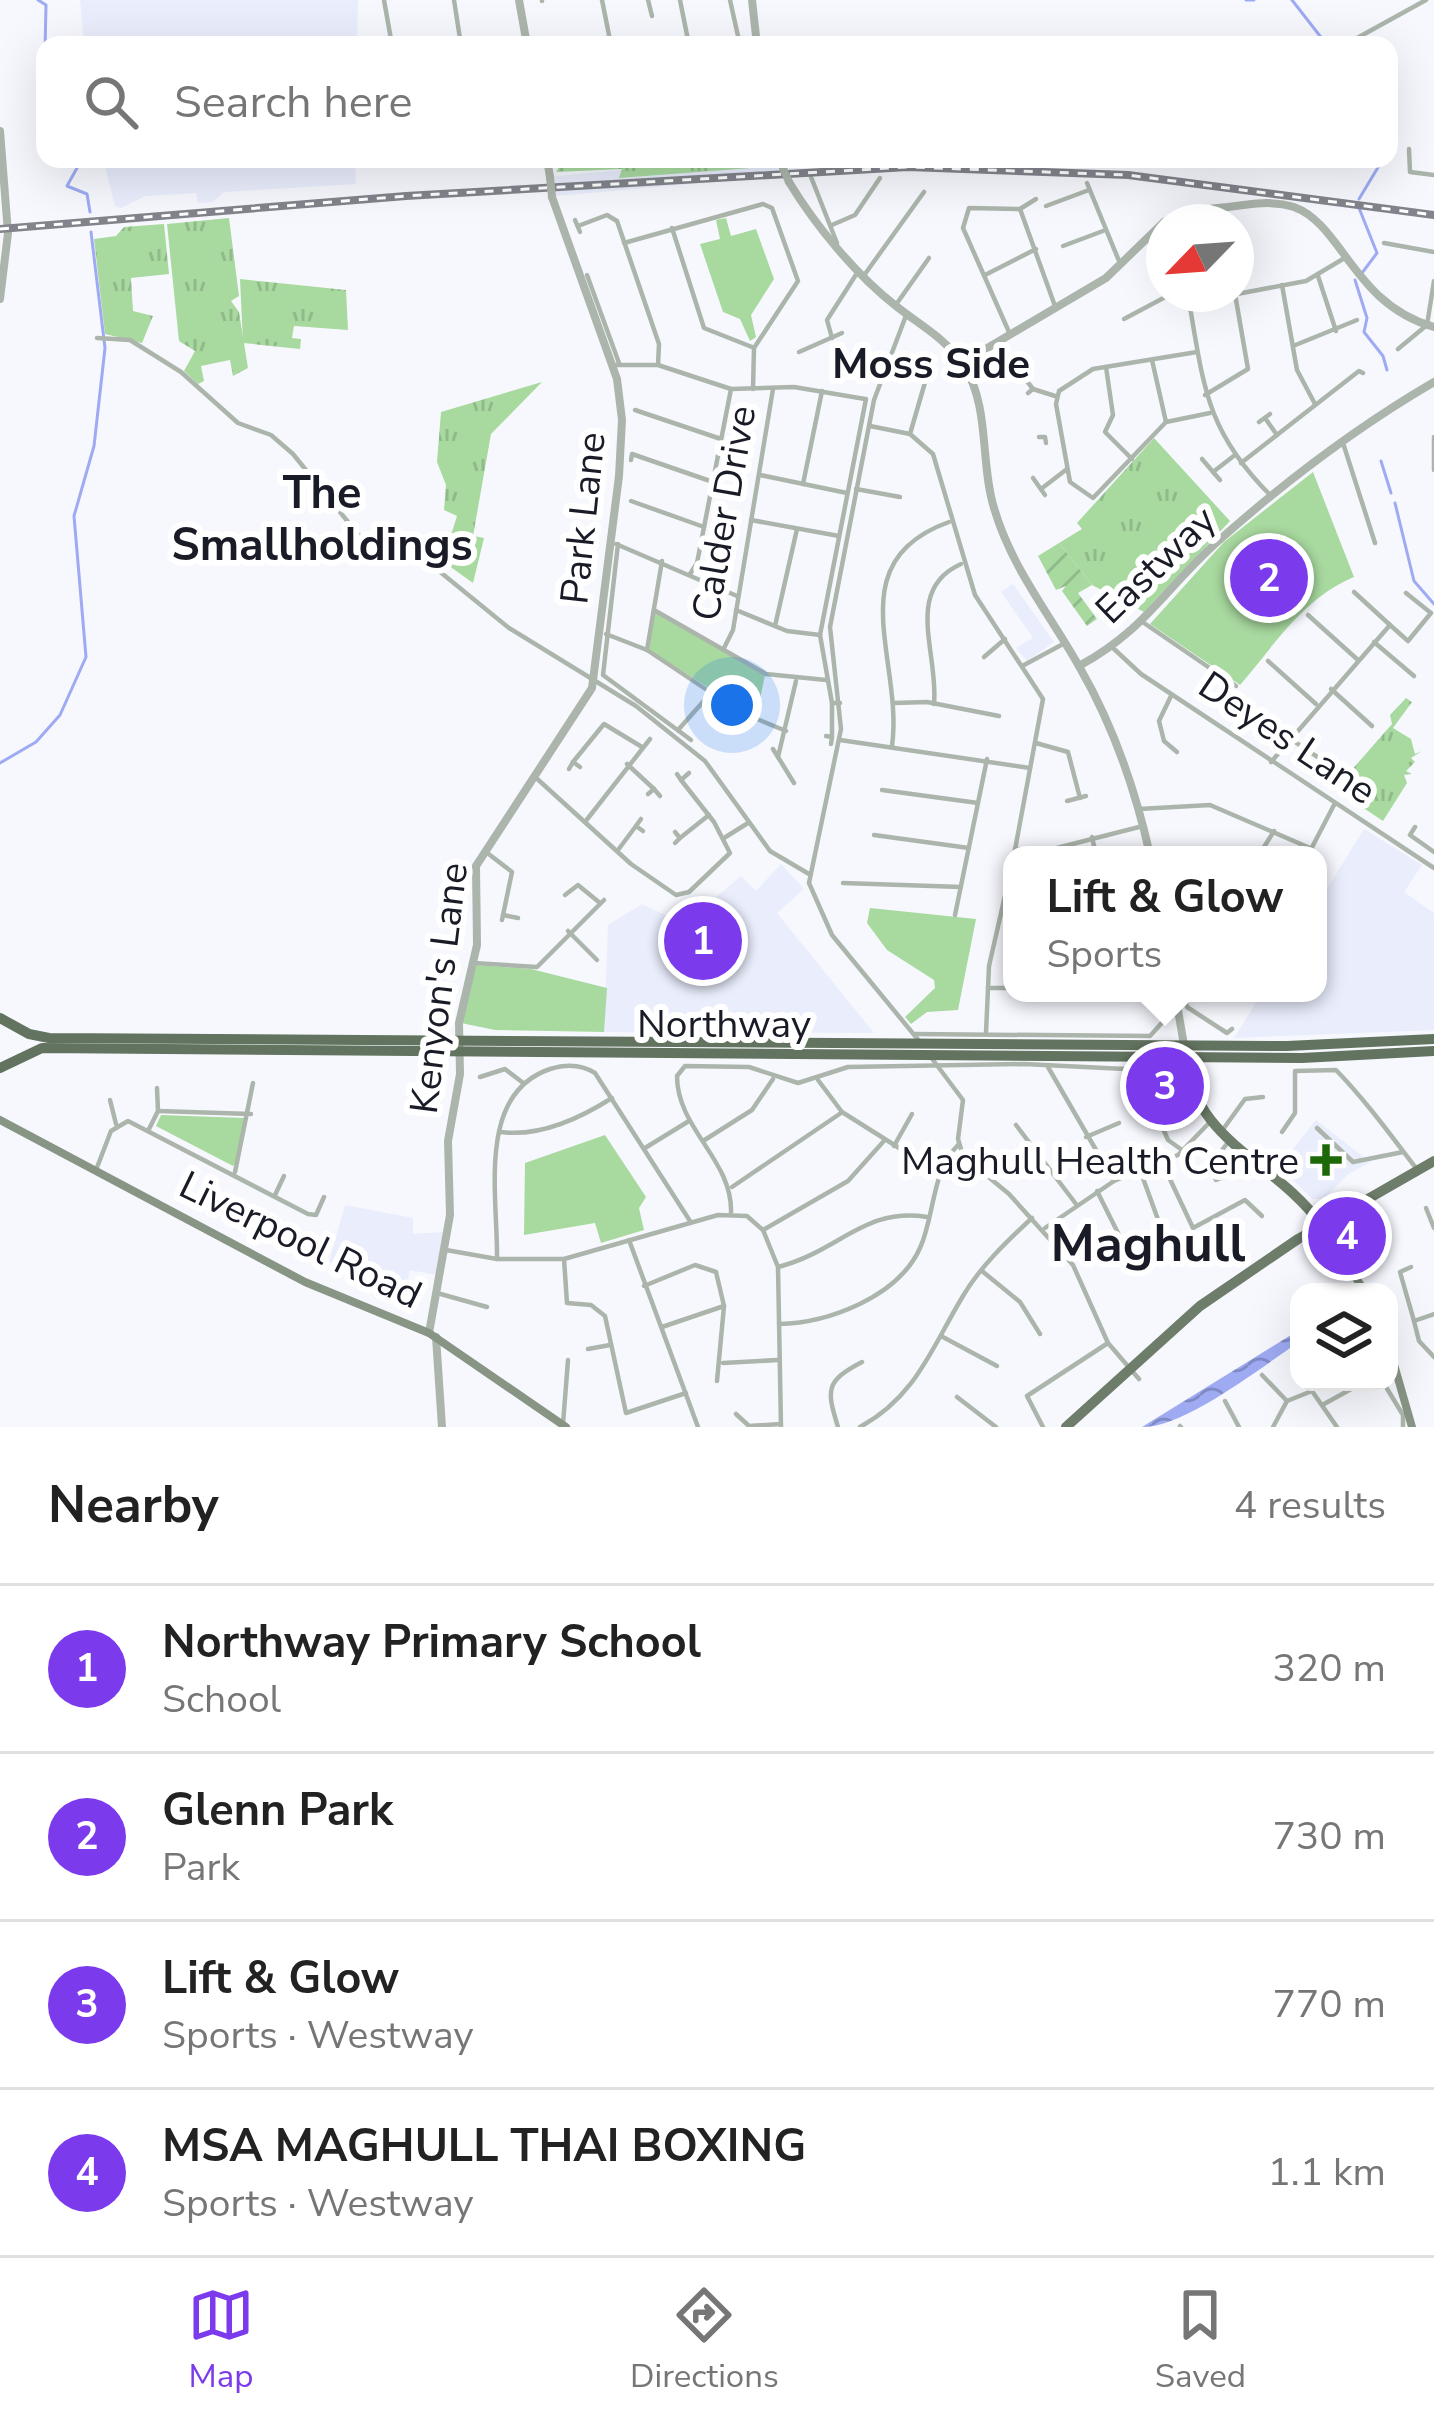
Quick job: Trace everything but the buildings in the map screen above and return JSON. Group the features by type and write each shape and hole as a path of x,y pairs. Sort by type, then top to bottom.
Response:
{"highway":[{"path":"0,1018 16,1029 16,1057 0,1068"},
{"name":"Northway","path":"16,1029 49,1038 459,1045"},
{"name":"Northway","path":"1185,1051 1434,1039"},
{"name":"Northway","path":"920,1043 985,1054 1434,1051"},
{"name":"Northway","path":"16,1057 42,1048 1155,1044"}],"main road":[{"path":"1155,1044 1185,1051 1190,1090 1210,1122 1300,1197 1360,1283"},
{"name":"Liverpool Road","path":"0,1120 305,1282 433,1335 564,1425"},
{"path":"1066,1427 1200,1306 1298,1239 1434,1161"},
{"path":"1298,1239 1305,1223 1300,1197"},
{"path":"1398,1373 1412,1427"},
{"path":"1411,1410 1426,1427"}],"street":[{"path":"382,0 390,36"},
{"path":"454,0 460,36"},
{"path":"519,0 525,36"},
{"path":"602,0 609,36"},
{"path":"648,0 652,16"},
{"path":"680,0 686,36"},
{"path":"730,0 738,36"},
{"path":"752,0 756,36"},
{"path":"1361,36 1426,0"},
{"path":"0,131 8,233 0,299"},
{"path":"1409,149 1410,172 1434,175"},
{"name":"Park Lane","path":"548,168 552,196 616,364"},
{"path":"783,168 789,182 862,271 962,363 976,391 983,466 1002,535 1022,579 1079,666"},
{"path":"811,177 837,243"},
{"path":"832,225 855,215 878,181 867,179"},
{"path":"1050,202 1088,187 1124,265"},
{"path":"832,338 829,317 924,192"},
{"path":"1009,332 963,228 965,212 975,206 1020,209 1036,199"},
{"path":"624,243 763,204 772,208 799,281 754,348 753,388"},
{"path":"1254,205 1294,207 1315,222 1389,309 1430,326"},
{"path":"1020,209 1055,306"},
{"path":"578,226 613,216 659,344 658,365"},
{"path":"672,229 703,326 754,348"},
{"path":"1068,246 1104,230"},
{"path":"962,363 1124,265 1146,242"},
{"path":"1384,243 1434,252"},
{"path":"985,275 1036,249"},
{"path":"895,306 924,273 929,258"},
{"path":"1254,291 1318,276 1343,259"},
{"name":"Park Lane","path":"587,275 594,283 616,364 622,441 607,634 599,677"},
{"path":"1318,276 1336,332"},
{"path":"1398,349 1430,326 1434,281"},
{"path":"1282,286 1298,374 1316,404"},
{"path":"1124,319 1146,308"},
{"path":"1191,312 1210,413 1240,464 1270,496"},
{"path":"1205,395 1248,369 1238,312"},
{"path":"829,739 836,703 826,680 820,634 870,399 907,314"},
{"path":"1293,346 1357,320"},
{"path":"799,352 842,333"},
{"path":"101,338 136,343 238,423 271,435 315,474 361,538 423,557 509,628 599,677 691,740"},
{"path":"1056,396 1085,372 1197,352"},
{"path":"1152,360 1166,422"},
{"path":"616,364 658,365 731,389 822,391 870,399"},
{"path":"1106,367 1113,415 1105,432 1132,459"},
{"path":"1240,464 1360,370"},
{"path":"910,434 926,391 926,380 918,380"},
{"path":"1026,380 1030,391 1056,396"},
{"name":"Eastway","path":"1148,846 1112,730 1079,666 1113,648 1144,623 1195,562 1270,496 1434,382"},
{"name":"Calder Drive","path":"724,648 736,610 772,388"},
{"path":"690,574 698,563 731,389"},
{"path":"803,484 822,391"},
{"path":"1056,396 1072,485 1090,498 1166,422 1210,413"},
{"path":"779,1324 808,1324 886,1289 916,1256 942,1175 958,1144 963,1100 828,928 809,874 840,740 829,638 870,426 870,399"},
{"path":"635,409 721,439"},
{"path":"1264,418 1277,435"},
{"path":"870,426 910,434 935,457 961,564 983,611 1043,699 1016,846"},
{"path":"1043,439 1060,436"},
{"path":"1434,437 1434,470"},
{"path":"1343,443 1375,543"},
{"path":"632,454 713,482"},
{"path":"1213,472 1235,455"},
{"path":"1202,459 1220,480"},
{"path":"1033,478 1043,492 1067,469"},
{"path":"760,476 847,493"},
{"path":"856,489 900,497"},
{"path":"631,500 704,527"},
{"path":"751,520 838,536"},
{"path":"892,746 895,703 881,610 885,583 893,562 914,538 949,522"},
{"path":"775,626 796,529"},
{"path":"614,543 663,560 737,596"},
{"name":"Park Lane","path":"599,677 614,543"},
{"path":"646,650 663,560"},
{"path":"934,704 927,599 936,580 961,564"},
{"path":"829,586 837,587"},
{"path":"1354,592 1408,641 1431,613 1406,593"},
{"path":"654,610 755,669 796,681 826,680"},
{"path":"736,610 775,626 820,634"},
{"path":"1308,615 1358,660"},
{"path":"1144,623 1236,686"},
{"path":"1271,762 1316,704 1390,625"},
{"path":"607,634 646,650 748,716 786,731"},
{"path":"984,657 1005,639"},
{"path":"1374,642 1414,676"},
{"path":"1024,665 1065,643"},
{"name":"Deyes Lane","path":"1113,648 1172,695 1434,867"},
{"path":"1268,661 1316,704"},
{"name":"Kenyon's Lane","path":"442,1427 433,1335 446,1250 448,1141 474,963 475,875 484,851 599,677"},
{"path":"778,757 796,681"},
{"path":"1331,689 1372,726"},
{"path":"678,730 711,692"},
{"path":"1172,695 1159,721 1164,741 1177,752"},
{"path":"638,703 705,761 770,851 809,874"},
{"path":"895,703 934,704 999,716"},
{"path":"1234,703 1334,768"},
{"path":"574,766 604,724 642,747"},
{"path":"585,822 650,739"},
{"path":"840,740 1030,768"},
{"path":"1036,743 1068,752 1083,797 1067,801"},
{"path":"773,749 792,780"},
{"path":"955,915 987,759"},
{"path":"628,764 660,796"},
{"path":"534,776 617,851 681,895 729,856 724,838 679,777 688,773"},
{"path":"882,790 978,803"},
{"path":"1139,808 1199,803 1226,808 1300,846"},
{"path":"1312,846 1334,805"},
{"path":"677,838 709,815"},
{"path":"724,838 748,823"},
{"path":"617,851 640,825"},
{"path":"1061,846 1144,826"},
{"path":"1415,826 1410,835 1434,852"},
{"path":"1265,846 1274,831"},
{"path":"874,836 969,848"},
{"path":"1092,837 1094,846"},
{"path":"484,851 512,872 502,918 521,918"},
{"path":"474,963 537,967 602,901 582,886 566,891"},
{"path":"847,886 961,887"},
{"path":"986,1034 986,988 1003,917"},
{"path":"568,931 592,960"},
{"path":"986,988 1003,988"},
{"name":"Northway","path":"920,1043 986,1034 1150,1036 1168,1016 1161,1002"},
{"path":"1180,1002 1185,1051"},
{"path":"1185,1002 1227,1034 1232,1029"},
{"name":"Northway","path":"689,1120 677,1091 677,1076 685,1066 748,1067 773,1079 818,1080 831,1069 938,1065 1125,1069"},
{"path":"497,1259 503,1106 522,1083 561,1066 583,1066 595,1072 690,1222"},
{"path":"1048,1067 1114,1181"},
{"path":"479,1076 505,1069 522,1083"},
{"path":"1282,1132 1295,1113 1295,1071 1336,1070 1374,1109 1381,1127 1419,1172"},
{"path":"703,1141 752,1109 773,1079"},
{"path":"818,1080 842,1112 942,1175"},
{"path":"235,1172 254,1083"},
{"path":"149,1129 158,1111 158,1088"},
{"path":"1146,1089 1168,1140 1183,1150"},
{"path":"1258,1161 1216,1180 1209,1167 1246,1099 1263,1097"},
{"path":"500,1132 522,1135 587,1114 612,1098"},
{"path":"96,1170 116,1124 110,1100"},
{"path":"158,1111 251,1114"},
{"path":"732,1187 842,1112"},
{"path":"893,1148 912,1114"},
{"path":"116,1124 128,1120 149,1129 316,1215 324,1197"},
{"path":"645,1148 689,1120 732,1187 731,1213"},
{"path":"1043,1230 1114,1181 1183,1150 1210,1122"},
{"path":"1085,1138 1119,1123"},
{"path":"1016,1124 1076,1204"},
{"path":"1317,1128 1352,1162 1403,1152"},
{"path":"1316,1147 1325,1135"},
{"path":"764,1230 848,1181 883,1141"},
{"path":"958,1144 968,1162 1032,1217 1073,1265 1108,1343 1139,1379"},
{"path":"1168,1158 1168,1175 1193,1228 1245,1200 1262,1216"},
{"path":"1097,1191 1134,1265 1148,1264 1168,1247 1140,1170"},
{"path":"274,1195 284,1176"},
{"path":"1426,1208 1434,1228"},
{"path":"446,1250 497,1259 564,1259 690,1222 731,1213 747,1216 764,1230 778,1267 781,1426 749,1427 736,1414"},
{"path":"778,1267 826,1251 881,1216 927,1217"},
{"path":"860,1427 905,1394 982,1271 1032,1217"},
{"path":"628,1240 698,1427"},
{"path":"564,1259 564,1298 599,1309 608,1324 626,1413 686,1394"},
{"path":"644,1286 706,1265 719,1276 724,1306 716,1381"},
{"path":"1411,1268 1400,1272 1399,1282 1419,1341 1434,1357"},
{"path":"982,1271 1019,1302 1040,1334"},
{"path":"437,1293 481,1308"},
{"path":"661,1328 709,1307 724,1306"},
{"path":"1414,1321 1434,1315"},
{"path":"941,1336 997,1366"},
{"path":"1043,1427 1027,1396 1108,1343"},
{"path":"588,1349 610,1345"},
{"path":"564,1425 568,1360"},
{"path":"721,1363 778,1360"},
{"path":"838,1427 831,1385 859,1363 861,1372"},
{"path":"1262,1375 1287,1401"},
{"path":"1273,1427 1287,1401 1312,1391 1337,1427"},
{"path":"1324,1404 1348,1391"},
{"path":"1388,1391 1402,1415 1403,1427"},
{"path":"957,1396 996,1427"},
{"path":"1226,1401 1239,1427"}],"shaded area":[{"path":"80,0 358,0 357,36 83,36"},
{"path":"105,168 355,168 356,184 224,192 213,202 198,203 196,193 145,196 121,208 115,206"},
{"path":"645,168 777,168 781,176 555,196 554,176"},
{"path":"1013,584 1054,642 1027,661 1016,648 1033,638 1001,592"},
{"path":"1364,829 1422,865 1404,892 1434,913 1434,1030 1234,1038 1256,1002 1327,1002 1327,889"},
{"path":"781,864 804,889 777,913 874,1033 604,1032 608,925 642,904 684,924 741,876 756,891"},
{"name":"Maghull Health Centre","path":"1316,1120 1370,1162 1347,1175 1324,1199 1312,1199 1279,1166"},
{"path":"345,1205 413,1218 413,1234 444,1232 436,1275 410,1270 405,1294 329,1262"}],"green space":[{"path":"558,168 751,168 619,178 622,169 556,172"},
{"path":"229,218 239,296 231,301 239,312 248,368 233,376 230,360 201,366 204,381 198,384 184,371 195,351 179,341 167,224"},
{"path":"726,218 731,236 756,229 774,279 751,315 756,337 750,341 740,319 723,312 700,244 720,239 716,220"},
{"path":"164,224 169,274 131,278 133,311 153,316 142,343 105,334 94,239 116,236 124,227"},
{"path":"240,279 346,290 348,330 294,326 292,338 301,339 300,349 243,343"},
{"path":"542,382 491,434 473,536 452,532 457,516 444,510 446,485 437,462 441,412"},
{"path":"1154,438 1230,521 1144,612 1092,585 1059,543 1082,529 1077,523"},
{"path":"1313,472 1354,577 1304,611 1240,685 1150,624 1224,542"},
{"path":"447,531 484,538 473,583 438,558"},
{"path":"1059,543 1092,585 1078,593 1097,619 1087,626 1062,591 1066,586 1056,590 1038,556"},
{"path":"655,611 765,675 756,718 649,650"},
{"path":"1406,698 1412,702 1393,728 1411,739 1415,754 1422,751 1411,758 1415,762 1406,771 1412,774 1404,775 1407,783 1383,821 1335,789 1392,724 1390,715"},
{"path":"870,908 976,919 958,1010 927,1012 911,1024 905,1017 935,988 934,980 887,950 867,923"},
{"path":"475,965 531,969 607,988 604,1032 495,1030 461,1023"},
{"path":"161,1115 245,1118 233,1166 156,1126"},
{"path":"605,1135 646,1197 639,1208 644,1230 601,1243 595,1223 524,1235 525,1163"}],"water":[{"path":"1290,1336 1290,1348 1223,1394 1180,1417 1142,1427"}],"waterway":[{"path":"38,0 46,5 45,36"},
{"path":"1246,0 1254,0"},
{"path":"1292,0 1320,36"},
{"path":"77,168 67,186 87,194 90,212"},
{"path":"1359,199 1378,168"},
{"path":"1359,208 1377,253 1362,273"},
{"path":"0,763 36,742 60,715 86,657 74,516 94,446 105,348 91,232"},
{"path":"1355,280 1367,318 1364,332 1383,356 1387,370"},
{"path":"1381,461 1391,493"},
{"path":"1395,503 1414,581 1434,604"}],"railway":[{"path":"0,229 406,196 891,168"},
{"path":"936,168 1128,175 1434,215"}],"place":[{"name":"Glenn Park","path":"1269,578"},
{"name":"Northway Primary School","path":"703,941"},
{"name":"Lift & Glow","path":"1165,1086"},
{"name":"Maghull Health Centre","path":"1326,1160"},
{"name":"MSA MAGHULL THAI BOXING","path":"1347,1236"}],"district":[{"name":"Moss Side","path":"931,363"},
{"name":"The Smallholdings","path":"322,518"},
{"name":"Maghull","path":"1148,1243"}]}
